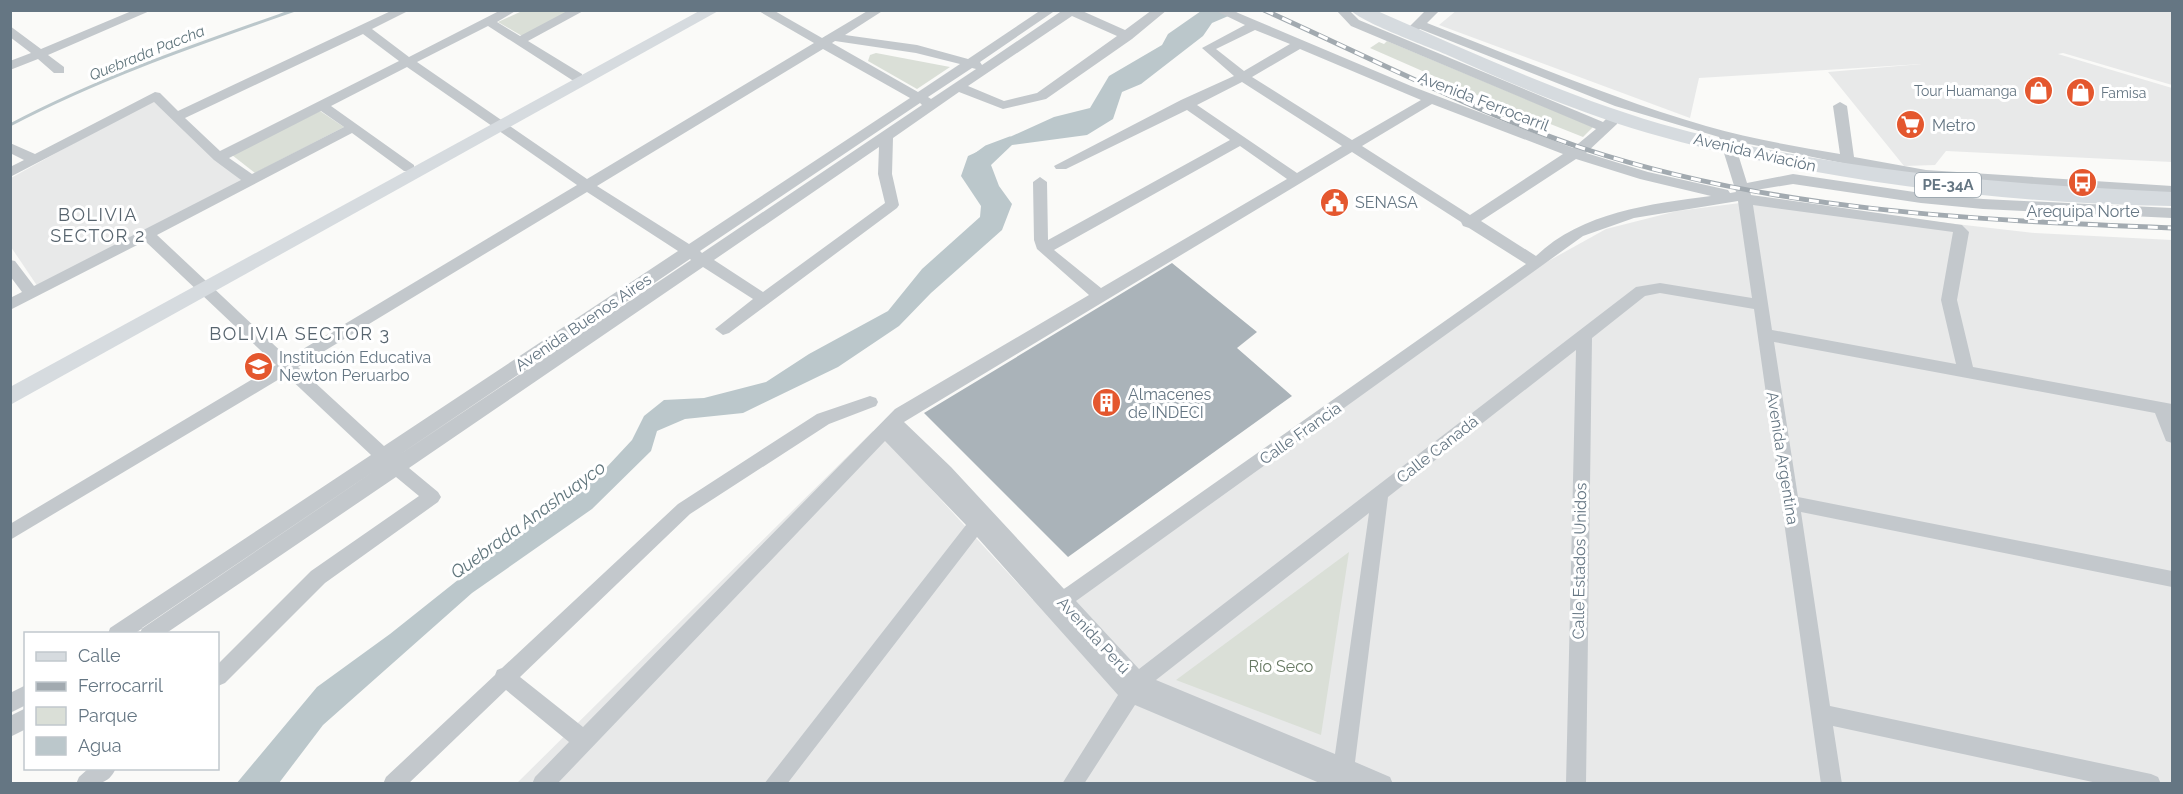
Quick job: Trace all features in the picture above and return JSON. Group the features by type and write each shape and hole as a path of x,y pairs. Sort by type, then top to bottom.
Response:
{"highway":[{"name":"Avenida Aviación","path":"1359,10 1414,28 1611,122 1726,141 1815,166 2034,192 2172,199"}],"main road":[{"path":"10,397 409,168 499,124 577,77 698,10"},
{"path":"10,386 204,285 713,10"}],"street":[{"path":"108,10 121,21"},
{"path":"10,66 146,10"},
{"path":"176,117 404,10"},
{"path":"219,157 511,10"},
{"path":"519,42 579,10"},
{"path":"763,10 827,41 925,101"},
{"path":"10,533 589,187 878,10"},
{"name":"Avenida Buenos Aires","path":"151,632 397,469 701,261 886,133 972,63 1050,10"},
{"path":"958,87 1003,105 1041,96 1128,36 1161,10"},
{"name":"Avenida Ferrocarril","path":"1221,10 1430,100 1572,153 1641,175 1706,191 1744,195"},
{"path":"1342,10 1355,23 1386,36 1611,122 1583,148 1572,153 1468,223"},
{"path":"1386,36 1414,28 1434,10"},
{"path":"1070,11 1128,36"},
{"name":"Avenida Buenos Aires","path":"119,632 687,252 925,101 958,87 1070,11"},
{"path":"488,21 577,77"},
{"path":"1249,23 1208,48 1243,76 1468,223 1520,254 1542,259"},
{"path":"1414,28 1726,141 1848,161 1918,178 2172,190"},
{"path":"364,29 589,187 701,261 762,298"},
{"path":"10,30 59,70"},
{"path":"827,41 917,49 988,68"},
{"path":"1061,166 1243,76 1299,44"},
{"path":"10,173 155,96 219,157 252,181"},
{"path":"542,783 901,414 1430,100"},
{"path":"1186,103 1297,179"},
{"path":"322,105 409,168"},
{"path":"1840,106 1848,161"},
{"path":"10,305 354,127"},
{"path":"723,329 762,298 892,205 885,174 886,133"},
{"path":"1044,249 1240,140"},
{"name":"Avenida Argentina","path":"1726,141 1744,195 1832,783"},
{"path":"10,147 33,159"},
{"path":"1744,195 1793,179 1921,198 2172,213"},
{"path":"1040,182 1041,240 1044,249 1101,297"},
{"path":"1744,195 1957,228 1962,232 1949,300 1966,370"},
{"name":"Calle Francia","path":"1062,601 1578,234 1622,218 1681,204 1744,195"},
{"path":"147,235 204,285 397,469 432,497 318,577 219,676"},
{"path":"10,265 32,294"},
{"name":"Calle Canadá","path":"1072,783 1133,687 1551,359 1584,338 1641,291 1649,288 1761,305"},
{"path":"1764,334 2167,409 2172,436"},
{"name":"Calle Estados Unidos","path":"1576,783 1581,375 1584,338"},
{"path":"1551,359 1581,375"},
{"path":"393,783 504,675 684,509 823,419 870,402"},
{"name":"Avenida Perú","path":"889,426 897,439 1062,601 1133,687"},
{"path":"1342,778 1380,494"},
{"path":"1790,503 2172,579"},
{"path":"774,783 980,520"},
{"name":"Avenida Perú","path":"980,520 1133,687 1342,778 1383,783"},
{"path":"504,675 583,740"},
{"path":"10,704 24,695"},
{"path":"1823,714 2151,783"},
{"path":"10,728 24,718"},
{"path":"86,783 103,770"}],"shaded area":[{"path":"1457,10 2172,11 2172,85 2063,53 2058,54 2172,88 2172,162 1946,151 1935,165 1904,166 1828,72 1922,64 1699,78 1690,118 1439,25"},
{"path":"152,100 243,182 38,287 11,247 11,178"},
{"path":"1756,201 2035,233 2172,240 2172,783 516,784 873,431 888,442 1033,600 1070,586 1259,468 1543,264 1606,229 1677,211"}],"green space":[{"path":"522,11 571,11 522,36 498,22"},
{"path":"1387,41 1593,127 1583,137 1477,95 1370,48 1379,42 1384,44"},
{"path":"876,53 950,67 917,89 868,61 870,55"},
{"path":"320,111 344,127 255,173 232,155"},
{"name":"Río Seco","path":"1349,552 1321,735 1176,680"}],"water":[{"path":"1201,11 1240,11 1212,23 1203,36 1141,84 1122,92 1113,119 1087,135 1012,145 991,165 999,186 1012,204 1002,230 931,293 899,326 838,367 743,413 685,419 657,431 651,451 592,509 472,593 323,725 279,783 236,784 317,687 390,634 527,525 605,469 632,440 644,416 664,400 704,398 766,382 809,354 888,311 922,269 980,217 981,206 961,176 968,156 1054,117 1090,108 1109,76 1162,45 1168,34"}],"building":[{"name":"Almacenes de INDECI","path":"1172,263 1257,332 1237,348 1292,396 1068,557 924,413"}],"waterway":[{"name":"Quebrada Paccha","path":"10,125 115,76 295,10"},
{"name":"Quebrada Anashuayco","path":"975,155 986,147 1010,138"}],"railway":[{"path":"1264,10 1421,83 1501,117 1582,148 1654,169 1726,186 1874,209 2023,221 2172,228"}],"place":[{"name":"Tour Huamanga","path":"2038,91"},
{"name":"Famisa","path":"2080,93"},
{"name":"Metro","path":"1911,125"},
{"name":"Arequipa Norte","path":"2083,183"},
{"name":"SENASA","path":"1334,202"},
{"name":"Institución Educativa Newton Peruarbo","path":"258,366"},
{"name":"Almacenes de INDECI","path":"1107,403"}],"district":[{"name":"BOLIVIA SECTOR 2","path":"98,225"},
{"name":"BOLIVIA SECTOR 3","path":"300,334"}]}
